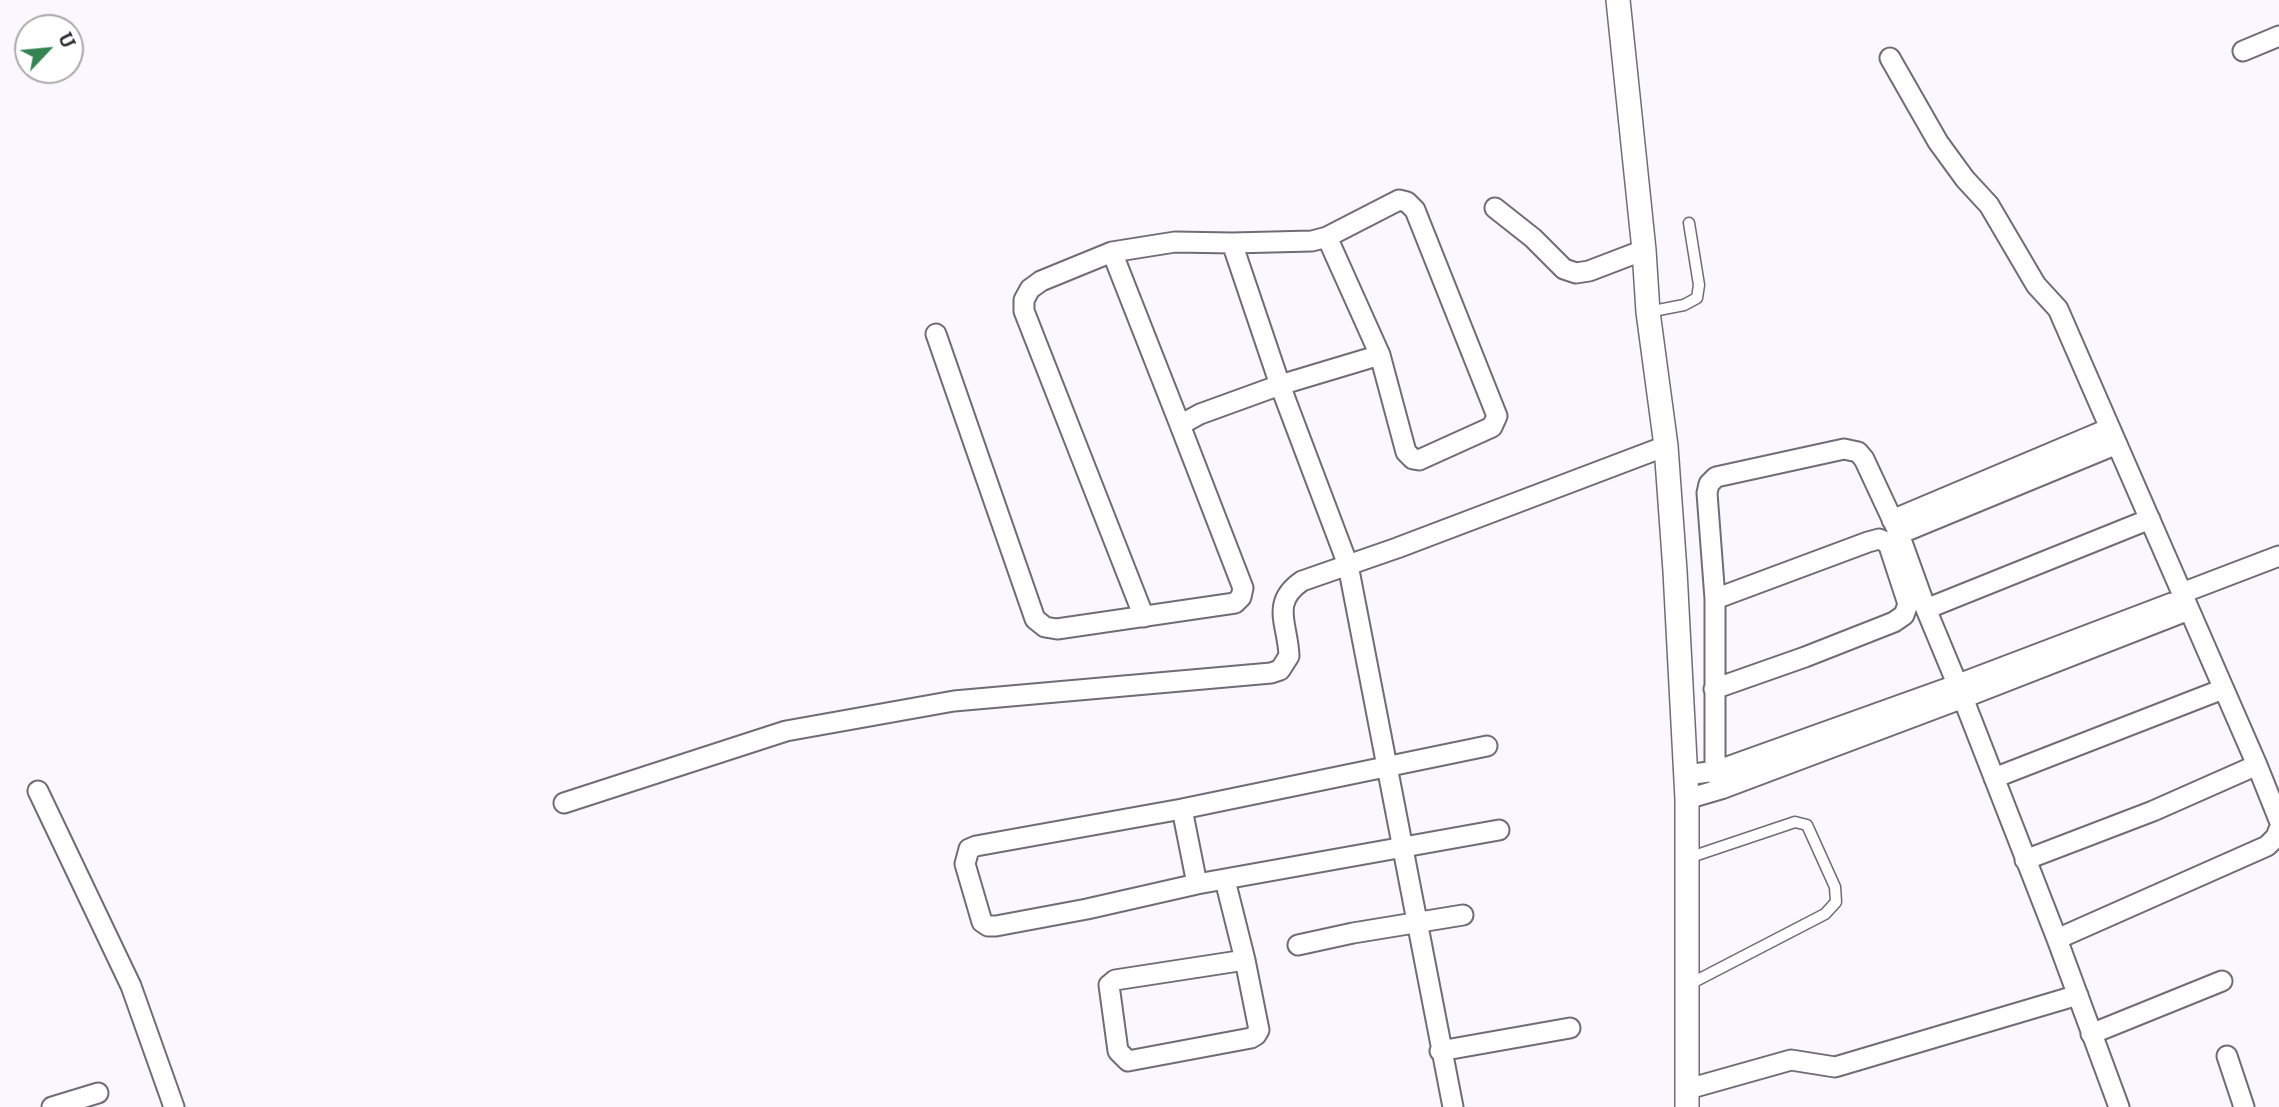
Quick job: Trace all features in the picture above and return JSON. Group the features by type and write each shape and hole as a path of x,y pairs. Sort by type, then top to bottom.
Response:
{"street":[{"path":"1618,0 1648,312 1666,446 1687,799 1688,1098 1791,1060 1835,1066 2078,995"},
{"path":"2243,51 2279,36"},
{"path":"1890,58 1938,142 1965,179 1989,205 2036,285 2057,309 2258,765 2279,820"},
{"path":"1144,617 1024,311 1024,300 1030,289 1041,281 1112,252 1175,242 1312,241 1328,237 1399,200 1407,202 1415,210 1497,416 1486,431 1419,460 1413,459 1406,452 1380,355 1328,237"},
{"path":"1495,208 1533,238 1564,269 1576,273 1644,250"},
{"path":"1232,243 1280,385 1348,565 1440,1051 1453,1107"},
{"path":"936,334 1035,620 1045,627 1057,629 1235,603 1241,597 1239,578 1112,252"},
{"path":"1180,425 1200,414 1280,385 1380,355"},
{"path":"1895,527 2114,436"},
{"path":"564,803 786,731 954,701 1271,673 1280,670 1289,656 1284,600 1289,590 1302,581 1666,446"},
{"path":"1718,780 1714,689 1715,599 1707,493 1709,484 1716,477 1852,449 1864,459 1895,527 2057,939 2119,1107"},
{"path":"1926,610 2150,519"},
{"path":"1714,689 1894,622 1904,615 1908,604 1888,543 1879,538 1715,599"},
{"path":"1687,799 1718,780 1960,692 2185,600 2279,556"},
{"path":"1994,778 2223,689"},
{"path":"1487,746 1182,809 976,846 969,849 965,864 982,922 988,926 1087,909 1197,884 1499,831"},
{"path":"2025,860 2153,811 2258,765"},
{"path":"1686,775 1718,780"},
{"path":"38,791 131,986 174,1107"},
{"path":"1182,809 1197,884"},
{"path":"2057,939 2267,846 2276,837 2279,829"},
{"path":"1225,880 1245,960 1259,1030 1256,1035 1128,1061 1118,1051 1109,985 1115,980 1245,960"},
{"path":"1298,945 1464,915"},
{"path":"2091,1034 2222,981"},
{"path":"1440,1051 1570,1028"},
{"path":"2227,1056 2244,1107"},
{"path":"52,1107 99,1093"}],"lane":[{"path":"1648,312 1684,305 1697,298 1699,285 1689,223"},
{"path":"1688,858 1795,822 1807,825 1835,887 1836,902 1825,914 1688,985"}]}
